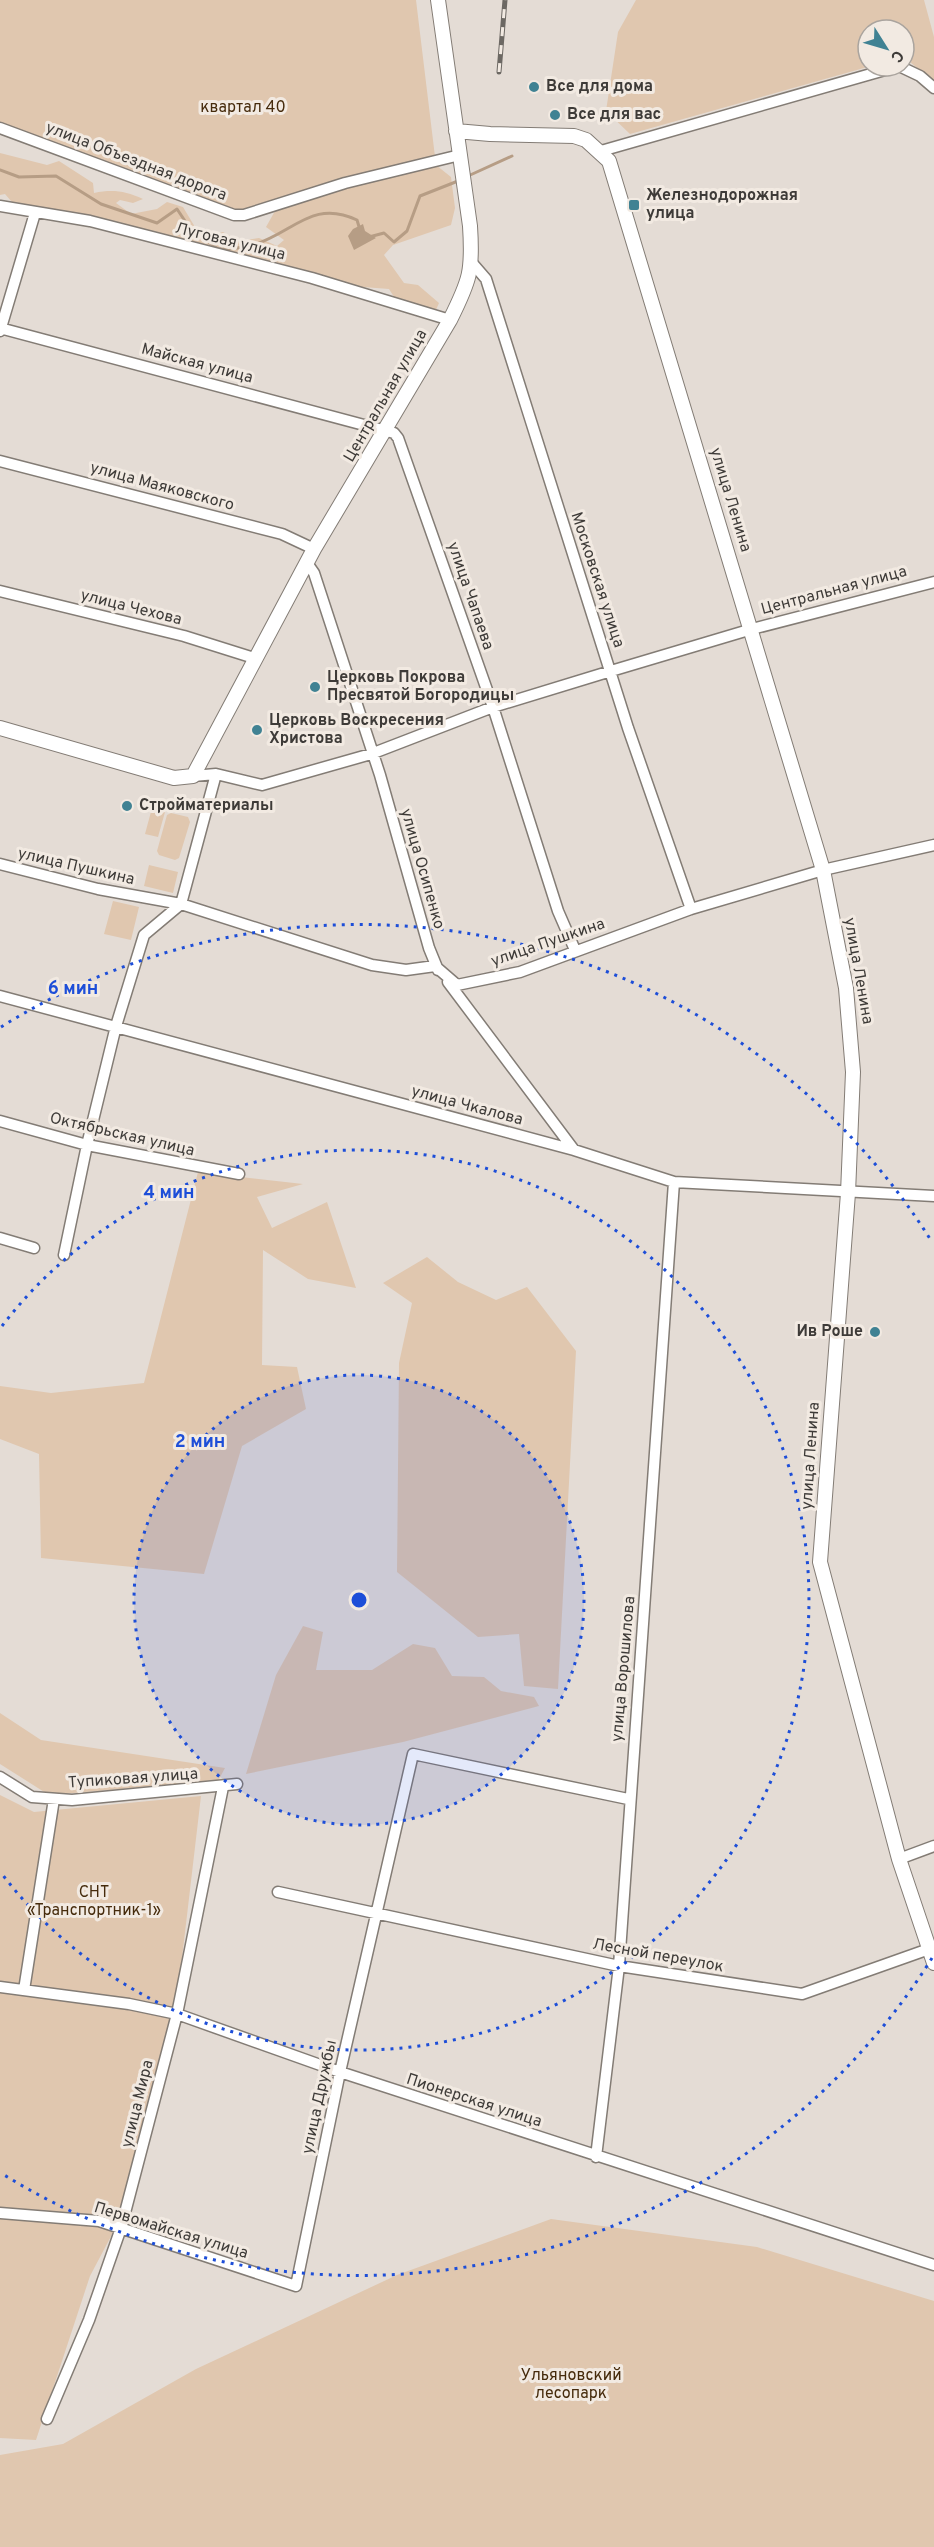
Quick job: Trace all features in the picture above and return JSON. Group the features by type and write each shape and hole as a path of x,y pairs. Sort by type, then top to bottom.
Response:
{"street":[{"name":"Центральная улица","path":"193,776 314,549 450,320 465,288 472,264 470,226 438,0"},
{"path":"456,131 574,136 586,140 601,151 899,66 920,76 934,88"},
{"name":"улица Объездная дорога","path":"0,128 234,215 244,215 345,183 460,155"},
{"name":"улица Ленина","path":"601,151 613,171 823,870 846,988 853,1046 848,1192 820,1562 899,1859 934,1964"},
{"name":"Луговая улица","path":"0,206 35,213 61,214 90,221 312,278 450,320"},
{"path":"0,329 35,213"},
{"name":"Московская улица","path":"472,264 486,279 611,671 691,909"},
{"name":"Майская улица","path":"0,329 386,429"},
{"name":"улица Чапаева","path":"386,429 398,438 493,708 558,911 575,950"},
{"name":"улица Маяковского","path":"0,461 282,534 314,549"},
{"name":"улица Осипенко","path":"307,563 314,573 371,754 380,775 435,966 574,1150"},
{"name":"Центральная улица","path":"0,728 174,778 216,774 262,785 371,754 493,708 611,671 752,629 934,582"},
{"name":"улица Чехова","path":"0,591 183,636 254,658"},
{"path":"64,1255 87,1145 116,1026 144,935 161,918 181,904 216,774"},
{"name":"улица Пушкина","path":"0,864 98,889 181,904 372,965 406,970 435,966 457,985 520,972 691,909 823,870 934,845"},
{"name":"улица Чкалова","path":"0,996 574,1150 674,1182 934,1196"},
{"name":"Октябрьская улица","path":"0,1121 87,1145 239,1174"},
{"name":"улица Ворошилова","path":"596,2157 619,1966 628,1799 674,1182"},
{"path":"0,1238 34,1248"},
{"name":"улица Дружбы","path":"296,2286 340,2072 413,1754 628,1799"},
{"name":"Тупиковая улица","path":"0,1777 32,1797 54,1798 94,1799 237,1784"},
{"name":"улица Мира","path":"47,2419 89,2320 121,2229 177,2014 223,1787"},
{"path":"24,1990 54,1798"},
{"path":"899,1859 934,1846"},
{"name":"Лесной переулок","path":"278,1892 619,1966 802,1994 929,1949"},
{"name":"Пионерская улица","path":"0,1987 129,2004 177,2014 340,2072 596,2157 934,2265"},
{"name":"Первомайская улица","path":"0,2214 99,2221 296,2286"}],"green space":[{"name":"квартал 40","path":"0,0 416,0 436,165 451,177 455,208 451,225 393,245 384,255 404,283 418,285 439,303 432,319 401,308 389,289 363,287 347,293 162,236 17,208 5,194 0,195 0,153 47,165 59,161 93,183 94,193 119,192 143,199 133,203 120,200 116,203 131,214 157,209 167,202 183,207 195,227 208,236 223,232 239,241 259,238 277,246 284,240 266,227 275,211 236,221 0,132"},
{"path":"636,0 924,0 934,37 934,82 916,67 916,18 856,18 856,70 630,134 606,111 618,32"},
{"path":"152,808 165,812 158,837 145,834"},
{"path":"171,813 188,817 190,822 179,858 175,860 159,855 157,851 167,815"},
{"path":"149,865 178,872 173,893 144,886"},
{"path":"113,901 139,907 131,940 104,934"},
{"path":"198,1172 303,1184 257,1197 272,1228 327,1202 356,1288 308,1279 263,1250 262,1365 297,1367 306,1409 242,1446 204,1574 41,1558 39,1454 0,1439 0,1386 51,1393 144,1383"},
{"path":"427,1257 458,1282 496,1300 527,1287 576,1351 558,1689 524,1686 519,1634 478,1637 397,1572 399,1363 412,1303 383,1283"},
{"path":"303,1626 323,1632 316,1670 372,1670 413,1644 435,1648 452,1676 484,1677 501,1691 534,1697 539,1706 403,1742 246,1774 276,1675"},
{"path":"0,1713 41,1740 225,1768 218,1781 49,1795 0,1764"},
{"name":"СНТ «Транспортник-1»","path":"0,1795 34,1812 201,1796 176,2009 117,2225 90,2276 36,2440 0,2438"},
{"name":"Ульяновский лесопарк","path":"551,2219 757,2247 934,2301 934,2547 0,2547 0,2455 63,2444 196,2369 397,2275"}],"shaded area":[{"path":"363,224 365,231 376,238 354,250 348,236 353,229"}],"waterway":[{"path":"468,176 512,156"},
{"path":"0,170 19,177 56,176 101,204 157,223 177,209 189,227 218,249 250,246 265,241 302,221 327,213 341,214 357,220 360,230"},
{"path":"369,237 384,233 394,242 407,231 420,196 458,181"}],"railway":[{"path":"499,72 505,0"}],"place":[{"name":"Все для дома","path":"534,87"},
{"name":"Все для вас","path":"555,115"},
{"name":"Железнодорожная улица","path":"634,205"},
{"name":"Церковь Покрова Пресвятой Богородицы","path":"315,687"},
{"name":"Церковь Воскресения Христова","path":"257,730"},
{"name":"Стройматериалы","path":"127,806"},
{"name":"Ив Роше","path":"875,1332"}]}
